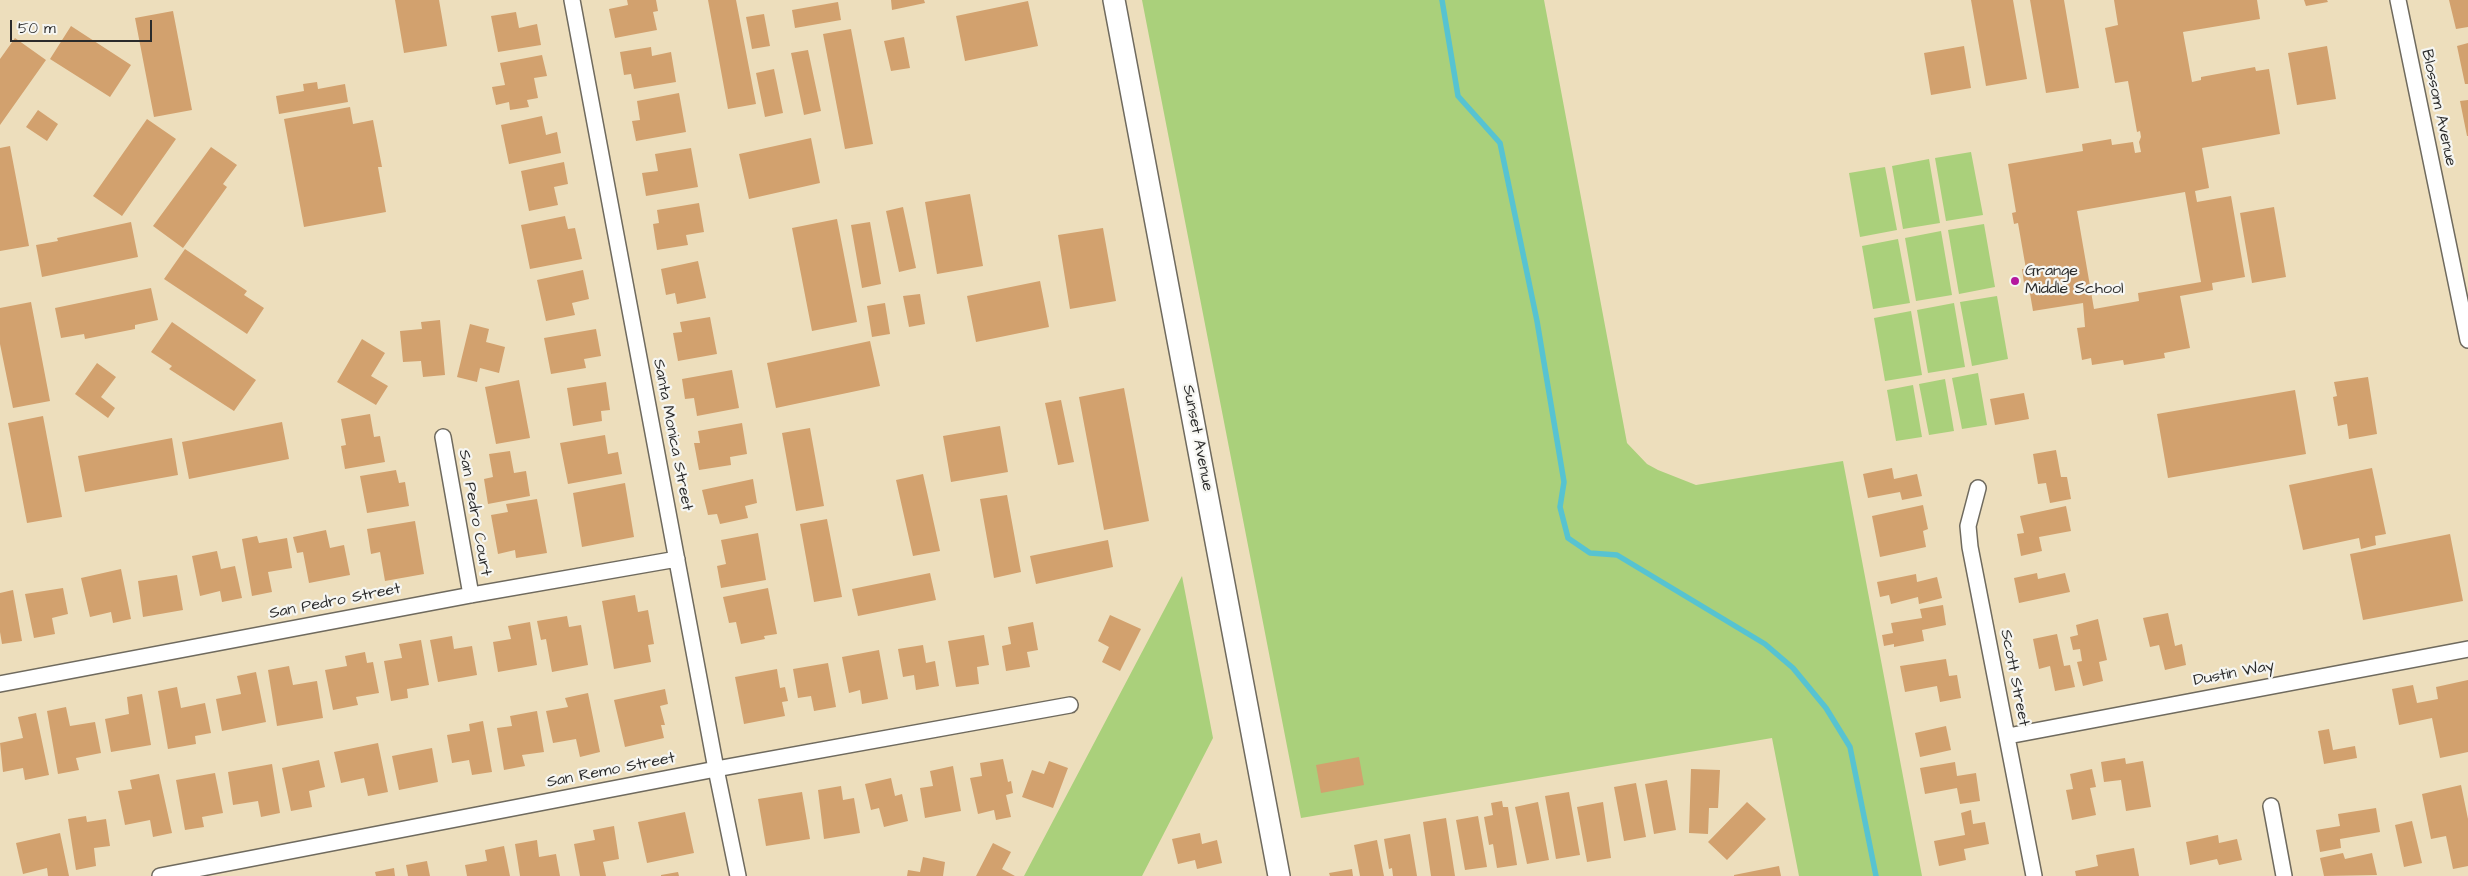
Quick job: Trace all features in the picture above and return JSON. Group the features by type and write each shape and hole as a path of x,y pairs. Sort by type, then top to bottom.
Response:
{"main road":[{"name":"Sunset Avenue","path":"1114,0 1279,876"}],"street":[{"name":"Santa Monica Street","path":"572,0 716,769 738,876"},
{"name":"Blossom Avenue","path":"2398,0 2468,340"},
{"name":"San Pedro Court","path":"444,437 470,594"},
{"name":"Scott Street","path":"1978,488 1968,526 1970,547 2034,876"},
{"name":"San Pedro Street","path":"0,684 470,594 677,559"},
{"name":"Dustin Way","path":"2008,736 2468,649"},
{"name":"San Remo Street","path":"160,876 716,769 1070,704"},
{"path":"2271,806 2284,876"}],"green space":[{"path":"1142,0 1544,0 1627,443 1647,464 1696,485 1843,461 1922,876 1799,876 1772,738 1301,818"},
{"path":"1971,152 1983,215 1946,221 1935,158"},
{"path":"1929,159 1940,223 1903,229 1892,166"},
{"path":"1885,167 1897,230 1860,237 1849,173"},
{"path":"1984,224 1995,287 1959,294 1948,230"},
{"path":"1941,231 1952,295 1916,301 1905,238"},
{"path":"1898,239 1910,303 1873,309 1862,246"},
{"path":"1997,296 2008,359 1972,366 1960,302"},
{"path":"1954,303 1965,367 1928,373 1917,310"},
{"path":"1911,311 1922,375 1885,381 1874,318"},
{"path":"1978,373 1987,425 1962,429 1952,378"},
{"path":"1945,379 1954,431 1929,435 1919,384"},
{"path":"1913,385 1922,437 1896,441 1887,390"},
{"path":"1182,576 1213,738 1142,876 1024,876"}],"building":[{"path":"395,0 439,0 447,46 404,53"},
{"path":"627,0 656,0 658,11 653,12 657,30 615,38 609,9 628,5"},
{"path":"708,0 736,0 756,104 728,109"},
{"path":"891,0 924,0 925,3 892,10"},
{"path":"1971,0 2013,0 2027,79 1986,86"},
{"path":"2030,0 2064,0 2079,88 2046,93"},
{"path":"2114,0 2257,0 2260,19 2183,32 2192,82 2201,80 2201,77 2255,67 2256,71 2269,69 2280,134 2202,148 2209,188 2195,191 2197,202 2231,196 2245,277 2212,283 2213,290 2180,296 2190,348 2164,353 2165,358 2124,365 2123,360 2092,365 2091,358 2082,360 2077,328 2085,327 2083,303 2033,311 2028,282 2024,283 2022,269 2026,269 2018,223 2014,224 2012,213 2016,212 2008,164 2083,151 2082,144 2111,139 2112,145 2133,142 2135,153 2141,152 2139,142 2141,137 2140,131 2137,132 2128,81 2115,83 2105,28 2118,25","holes":["2185,192 2201,282 2138,293 2139,301 2094,309 2077,211"]},
{"path":"2304,0 2327,0 2328,2 2306,6"},
{"path":"2449,0 2468,0 2468,27 2456,29"},
{"path":"1028,1 1038,46 965,61 956,16"},
{"path":"838,2 841,20 795,28 792,10"},
{"path":"173,11 192,110 154,117 135,18"},
{"path":"516,12 519,28 537,24 541,45 498,52 491,16"},
{"path":"764,14 770,46 752,49 746,17"},
{"path":"71,26 131,65 110,97 50,59"},
{"path":"851,29 873,144 845,149 823,34"},
{"path":"904,37 910,68 891,71 884,41"},
{"path":"15,38 46,60 0,125 0,59"},
{"path":"2468,43 2468,84 2465,84 2457,46"},
{"path":"1964,46 1971,88 1931,95 1924,53"},
{"path":"2327,46 2336,99 2297,105 2288,53"},
{"path":"651,47 652,56 671,52 676,82 634,89 631,74 624,75 620,52"},
{"path":"808,50 821,111 804,115 791,53"},
{"path":"542,55 547,76 534,78 538,98 527,100 529,107 510,110 509,102 496,105 492,87 505,85 500,63"},
{"path":"774,69 783,113 765,117 756,73"},
{"path":"317,82 318,89 345,84 348,102 279,114 276,96 304,91 303,84"},
{"path":"679,93 686,132 636,141 632,121 640,120 637,101"},
{"path":"2468,100 2468,136 2467,136 2460,101"},
{"path":"350,107 353,124 373,120 382,167 378,167 386,212 304,227 284,119"},
{"path":"38,110 58,124 47,141 26,127"},
{"path":"542,116 546,135 557,132 561,153 509,164 501,125"},
{"path":"147,119 176,139 122,216 93,196"},
{"path":"811,138 820,183 749,199 739,154"},
{"path":"10,146 29,246 0,251 0,148"},
{"path":"211,147 237,165 223,184 227,187 183,248 153,226"},
{"path":"691,148 698,187 646,196 642,173 658,171 655,154"},
{"path":"564,162 568,184 554,187 558,205 529,211 521,171"},
{"path":"970,194 983,266 937,274 925,202"},
{"path":"699,203 704,232 686,235 688,245 657,250 653,224 659,223 657,210"},
{"path":"903,207 916,268 899,272 886,211"},
{"path":"2274,207 2286,277 2252,283 2240,213"},
{"path":"565,216 568,229 575,228 582,259 530,269 521,225"},
{"path":"837,219 857,322 812,331 792,228"},
{"path":"131,222 138,257 42,277 36,245 58,241 57,238"},
{"path":"870,222 881,284 862,288 851,225"},
{"path":"1103,228 1116,301 1070,309 1058,235"},
{"path":"185,249 247,291 244,295 264,308 247,334 164,279"},
{"path":"698,261 706,298 677,304 675,293 666,295 661,269"},
{"path":"583,270 589,299 572,303 575,315 546,321 537,280"},
{"path":"1040,281 1049,327 976,342 967,296"},
{"path":"151,288 158,320 135,325 135,329 85,339 84,334 61,338 55,308"},
{"path":"920,294 925,324 909,327 903,296"},
{"path":"31,302 50,401 13,408 0,344 0,308"},
{"path":"885,303 890,334 872,337 867,306"},
{"path":"710,317 717,354 678,361 673,333 682,332 680,322"},
{"path":"440,320 445,375 423,377 421,361 403,362 400,331 422,329 421,322"},
{"path":"172,322 256,380 234,411 169,369 172,366 151,352"},
{"path":"470,324 489,329 486,342 505,347 499,373 480,368 477,382 457,377"},
{"path":"596,329 601,356 584,359 586,368 551,374 544,338"},
{"path":"362,339 385,353 371,376 388,386 376,405 337,382"},
{"path":"870,341 880,386 776,408 767,363"},
{"path":"97,363 116,377 101,397 115,408 108,418 75,394"},
{"path":"732,370 739,408 697,416 694,398 685,399 682,379"},
{"path":"2368,377 2377,434 2349,439 2347,424 2338,426 2333,397 2337,396 2334,382"},
{"path":"519,380 530,438 496,444 485,387"},
{"path":"606,382 610,410 601,411 602,421 573,426 567,388"},
{"path":"1124,388 1149,521 1104,530 1079,397"},
{"path":"2295,390 2306,454 2168,478 2157,414"},
{"path":"2024,393 2029,419 1995,425 1990,399"},
{"path":"1061,400 1074,462 1058,465 1045,403"},
{"path":"370,414 374,437 380,436 385,462 345,469 341,446 346,445 341,419"},
{"path":"43,416 62,517 27,523 8,423"},
{"path":"282,422 289,459 189,479 182,442"},
{"path":"742,423 747,454 730,457 731,465 699,470 694,443 700,443 698,431"},
{"path":"1000,426 1008,472 951,482 943,436"},
{"path":"810,428 824,506 796,511 782,433"},
{"path":"605,435 608,454 618,452 622,474 568,484 560,443"},
{"path":"172,438 178,475 85,492 78,456"},
{"path":"2056,450 2061,477 2067,477 2071,499 2050,503 2046,483 2038,484 2033,454"},
{"path":"510,451 514,473 526,471 530,496 488,504 484,479 493,477 489,454"},
{"path":"1892,468 1894,479 1917,474 1922,496 1902,500 1900,492 1868,498 1863,474"},
{"path":"2372,468 2386,534 2375,536 2376,545 2361,549 2359,538 2303,550 2289,485"},
{"path":"396,470 399,483 405,482 409,506 367,513 360,476"},
{"path":"923,474 940,551 913,556 896,480"},
{"path":"753,479 757,503 745,506 748,518 720,524 717,514 708,515 702,490"},
{"path":"625,483 634,537 582,547 573,493"},
{"path":"1007,495 1021,572 994,578 980,499"},
{"path":"537,499 547,553 516,558 515,550 498,554 491,515 508,512 506,504"},
{"path":"1923,505 1928,529 1923,531 1926,547 1880,557 1872,516"},
{"path":"2066,506 2071,531 2039,537 2042,551 2021,556 2017,534 2024,533 2020,516"},
{"path":"827,519 842,597 814,602 800,524"},
{"path":"415,521 424,574 385,581 380,552 371,554 367,529"},
{"path":"326,530 330,548 344,545 350,575 309,583 303,552 297,553 293,537"},
{"path":"758,533 766,580 721,588 717,566 726,564 721,540"},
{"path":"2450,534 2463,601 2363,620 2350,554"},
{"path":"257,536 259,543 287,538 292,568 268,572 272,592 252,596 242,539"},
{"path":"1108,540 1113,567 1036,584 1030,556"},
{"path":"217,551 221,569 235,566 242,598 222,602 220,591 200,596 192,556"},
{"path":"121,569 131,619 113,623 111,612 90,617 81,578"},
{"path":"930,573 936,600 858,616 852,589"},
{"path":"2037,573 2038,579 2065,573 2070,592 2019,603 2014,578"},
{"path":"1916,574 1917,582 1937,577 1942,598 1919,604 1918,597 1891,604 1889,595 1880,597 1877,582"},
{"path":"177,575 183,610 143,617 138,581"},
{"path":"63,588 68,614 52,618 55,634 34,638 25,594"},
{"path":"768,588 777,634 764,636 765,639 741,644 736,622 729,623 723,597"},
{"path":"13,590 22,641 2,644 0,632 0,593"},
{"path":"635,595 638,612 648,610 654,644 648,645 651,662 614,669 602,601"},
{"path":"1943,605 1946,625 1922,630 1924,641 1894,647 1894,644 1884,646 1882,635 1893,633 1891,623 1922,618 1920,609"},
{"path":"2168,613 2175,646 2182,644 2186,665 2165,670 2159,645 2150,647 2143,618"},
{"path":"1110,615 1141,629 1120,671 1102,662 1109,647 1098,641"},
{"path":"567,616 569,627 581,625 588,665 552,672 546,639 541,640 537,621"},
{"path":"2098,619 2107,660 2099,662 2103,681 2083,686 2077,662 2082,661 2080,649 2073,650 2070,637 2078,635 2076,625"},
{"path":"530,622 537,665 498,672 493,642 511,639 508,626"},
{"path":"1033,622 1038,650 1027,652 1030,667 1006,671 1002,646 1011,644 1008,627"},
{"path":"2057,634 2064,666 2070,665 2075,687 2055,691 2050,666 2039,669 2033,639"},
{"path":"984,635 989,665 977,667 979,684 956,687 948,641"},
{"path":"452,636 454,649 472,646 477,675 438,682 430,640"},
{"path":"421,640 429,685 407,689 408,698 391,701 384,661 402,658 399,644"},
{"path":"923,645 926,663 935,661 939,686 916,690 914,675 903,677 898,649"},
{"path":"879,650 888,699 862,704 860,690 849,693 842,657"},
{"path":"365,652 367,663 373,662 379,693 356,697 358,705 333,710 325,670 347,666 345,656"},
{"path":"1946,659 1949,676 1957,675 1961,698 1940,702 1937,686 1905,692 1900,666"},
{"path":"828,663 836,707 814,711 811,696 798,698 793,669"},
{"path":"289,666 293,685 317,681 323,718 277,726 268,670"},
{"path":"777,669 780,688 785,687 788,701 782,702 785,716 744,724 735,677"},
{"path":"256,672 266,722 222,731 216,699 241,694 237,676"},
{"path":"2468,680 2468,752 2440,758 2432,718 2399,725 2392,689 2413,685 2417,703 2438,699 2436,687"},
{"path":"177,687 181,708 205,703 211,733 195,736 196,744 168,749 158,691"},
{"path":"665,689 668,704 660,706 665,725 661,725 664,738 625,747 614,700"},
{"path":"588,693 600,752 580,757 576,739 553,743 546,711 568,707 565,698"},
{"path":"142,694 151,745 111,752 105,719 129,714 127,697"},
{"path":"66,707 70,726 95,722 101,753 76,758 79,770 58,774 47,711"},
{"path":"537,711 544,752 522,755 525,766 504,770 497,728 512,726 510,716"},
{"path":"36,713 49,775 25,780 23,768 3,772 0,743 23,738 18,717"},
{"path":"483,721 492,772 472,775 469,760 452,763 447,735 470,731 469,724"},
{"path":"1946,726 1951,750 1920,757 1915,733"},
{"path":"2329,729 2333,750 2355,746 2357,758 2324,764 2318,731"},
{"path":"378,743 388,792 368,796 364,778 341,783 334,752"},
{"path":"432,748 438,782 399,790 392,756"},
{"path":"1359,757 1364,785 1321,793 1316,765"},
{"path":"2125,758 2126,764 2143,761 2151,807 2126,811 2121,780 2104,782 2101,762"},
{"path":"1003,759 1008,782 1011,781 1013,793 1006,795 1011,817 996,820 994,810 978,814 970,778 982,776 980,763"},
{"path":"319,760 325,787 309,791 312,807 291,811 282,768"},
{"path":"1049,761 1068,768 1053,808 1022,797 1032,770 1044,774"},
{"path":"1955,762 1957,776 1976,773 1980,801 1960,804 1957,788 1925,794 1920,768"},
{"path":"272,764 280,813 261,817 258,801 233,805 228,772"},
{"path":"953,766 961,811 925,818 920,788 933,786 930,771"},
{"path":"1691,769 1720,770 1718,808 1709,808 1708,834 1689,833"},
{"path":"2092,769 2096,787 2090,788 2096,815 2072,820 2066,790 2073,789 2070,774"},
{"path":"215,773 223,813 202,817 204,827 185,830 176,780"},
{"path":"159,774 172,833 153,837 150,820 125,825 118,791 132,789 130,780"},
{"path":"891,778 895,796 902,794 908,821 884,827 879,808 871,810 865,784"},
{"path":"1667,780 1676,830 1654,834 1645,784"},
{"path":"1636,783 1646,837 1624,841 1614,787"},
{"path":"2461,785 2468,819 2468,866 2453,869 2446,836 2431,839 2422,794"},
{"path":"841,786 843,800 854,798 860,833 824,839 818,790"},
{"path":"802,792 810,839 766,846 758,799"},
{"path":"1569,792 1580,855 1556,859 1545,796"},
{"path":"1502,801 1503,807 1508,807 1517,865 1497,868 1493,844 1489,845 1484,817 1493,815 1491,803"},
{"path":"1538,802 1549,860 1527,864 1515,807"},
{"path":"1603,802 1611,858 1587,862 1577,807"},
{"path":"1747,802 1766,819 1727,860 1708,842"},
{"path":"2376,808 2380,832 2340,839 2341,848 2320,852 2316,830 2340,826 2338,814"},
{"path":"1971,810 1973,824 1985,822 1989,844 1964,849 1966,860 1939,866 1934,841 1965,835 1961,813"},
{"path":"685,812 694,853 647,863 638,822"},
{"path":"86,816 87,822 106,819 110,846 94,848 96,866 76,870 68,819"},
{"path":"1478,816 1487,867 1465,870 1456,820"},
{"path":"1446,818 1455,876 1431,876 1423,822"},
{"path":"2412,821 2422,863 2404,867 2395,825"},
{"path":"614,826 619,859 603,862 606,876 580,876 574,844 595,840 593,830"},
{"path":"60,833 69,876 48,876 47,868 23,874 16,843"},
{"path":"1200,833 1202,844 1217,840 1222,863 1197,869 1195,860 1178,864 1172,839"},
{"path":"1410,834 1417,876 1393,876 1392,868 1389,869 1384,839"},
{"path":"2218,835 2219,843 2237,839 2242,860 2219,865 2217,859 2190,865 2186,842"},
{"path":"537,840 539,857 556,854 560,876 520,876 515,844"},
{"path":"1377,840 1384,876 1360,876 1354,845"},
{"path":"993,843 1011,852 1002,869 1015,876 976,876"},
{"path":"504,846 510,876 467,876 465,865 487,861 485,850"},
{"path":"2134,848 2139,876 2076,876 2075,871 2098,866 2096,855"},
{"path":"2343,853 2345,859 2372,853 2377,875 2324,876 2320,858"},
{"path":"923,857 945,862 943,876 907,876 908,870 920,872"},
{"path":"427,861 430,876 408,876 406,865"},
{"path":"1779,866 1781,876 1734,876 1734,875"},
{"path":"394,868 395,876 376,876 375,872"},
{"path":"1352,869 1353,876 1330,876 1329,873"},
{"path":"678,872 679,876 661,876 661,875"}],"waterway":[{"path":"1442,0 1458,96 1500,143 1537,321 1564,482 1560,507 1568,538 1590,553 1617,555 1765,644 1793,668 1826,708 1850,747 1876,876"}],"place":[{"name":"Grange Middle School","path":"2015,281"}]}
